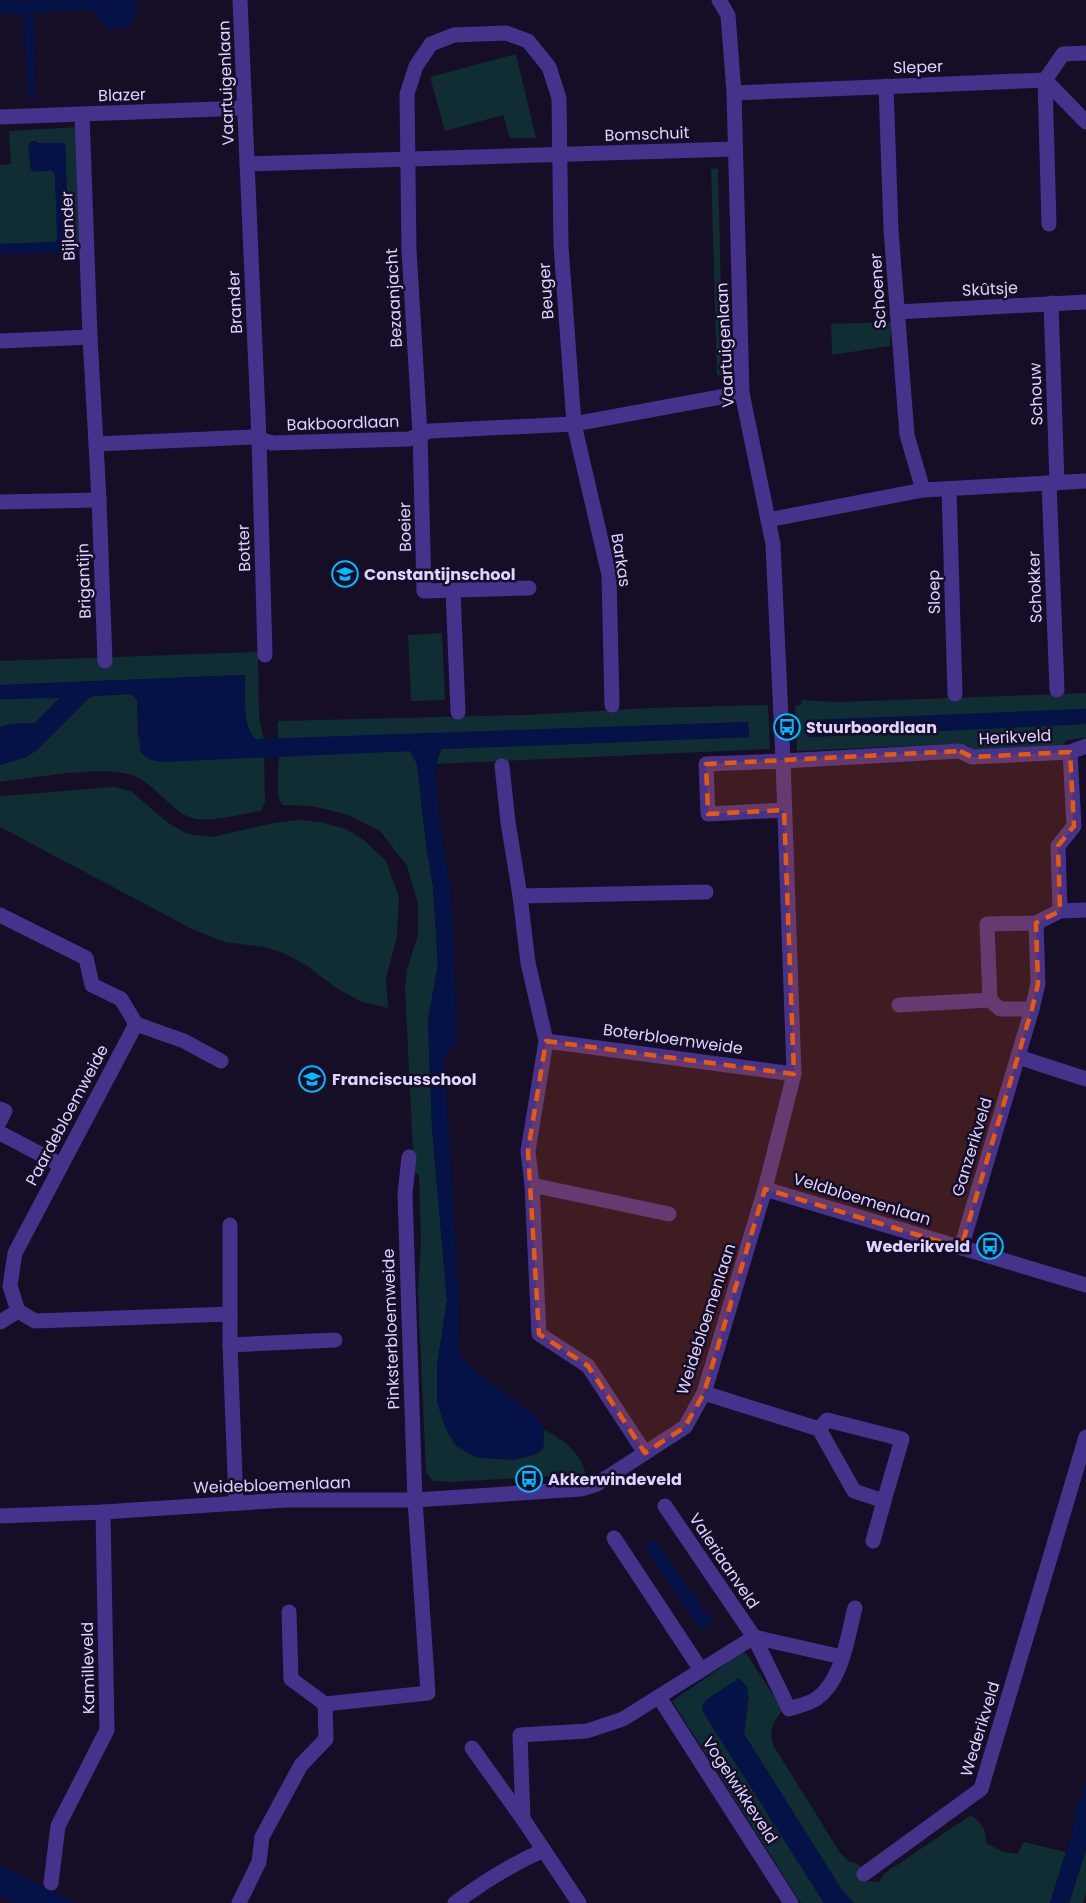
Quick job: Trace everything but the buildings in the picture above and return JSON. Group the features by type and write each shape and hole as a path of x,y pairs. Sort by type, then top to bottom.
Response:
{"street":[{"name":"Vaartuigenlaan","path":"240,0 247,164"},
{"name":"Vaartuigenlaan","path":"719,0 728,15 734,93 742,393 773,544 783,761"},
{"path":"407,159 407,94 416,66 432,44 454,35 506,33 528,41 549,67 559,98 559,154"},
{"path":"1049,224 1045,80 1063,54 1086,53"},
{"name":"Sleper","path":"734,93 1045,80"},
{"path":"1045,80 1086,122"},
{"name":"Schoener","path":"886,86 897,312 907,435 923,490"},
{"name":"Blazer","path":"0,117 245,108"},
{"name":"Bijlander","path":"82,114 96,444"},
{"name":"Bomschuit","path":"247,164 735,149"},
{"name":"Beuger","path":"559,154 561,246 574,424"},
{"name":"Bezaanjacht","path":"407,159 409,250 420,434"},
{"name":"Brander","path":"247,164 259,439"},
{"name":"Skûtsje","path":"897,312 1086,302"},
{"name":"Schouw","path":"1051,303 1053,483"},
{"path":"0,341 90,337"},
{"name":"Bakboordlaan","path":"96,444 252,437 272,443 409,439 430,431 574,424 742,393"},
{"name":"Barkas","path":"574,424 609,574 612,705"},
{"name":"Boeier","path":"420,434 424,591 529,588"},
{"name":"Botter","path":"259,439 265,656"},
{"path":"0,502 99,500 96,444"},
{"path":"768,520 923,490 1086,481"},
{"name":"Schokker","path":"1053,483 1058,690"},
{"name":"Sloep","path":"950,489 955,694"},
{"name":"Brigantijn","path":"99,500 105,661"},
{"path":"453,590 458,712"},
{"name":"Herikveld","path":"783,761 960,751 972,757 1070,752 1086,746"},
{"name":"Herikveld","path":"1060,911 1058,846 1074,826 1070,752"},
{"path":"783,761 706,764 708,814 784,810"},
{"name":"Weidebloemenlaan","path":"0,1516 286,1500 415,1500 582,1489 597,1484 685,1428 704,1394 765,1189 794,1074 783,761"},
{"path":"502,766 528,963 546,1041 528,1151 532,1185 539,1334 588,1366 645,1453"},
{"path":"520,896 706,892"},
{"path":"990,1000 987,924 1036,923 1060,911 1086,910"},
{"path":"0,915 86,958 92,985 121,999 136,1024 184,1041 221,1061"},
{"name":"Ganzerikveld","path":"961,1248 1038,984 1036,923"},
{"path":"899,1005 990,1000 1000,1009 1032,1010"},
{"name":"Paardebloemweide","path":"18,1311 10,1286 15,1253 136,1024"},
{"name":"Boterbloemweide","path":"546,1041 794,1074"},
{"path":"1018,1057 1086,1079"},
{"path":"0,1109 5,1111 0,1120"},
{"path":"0,1133 61,1165"},
{"name":"Pinksterbloemweide","path":"409,1156 405,1194 415,1500"},
{"path":"532,1185 669,1214"},
{"name":"Veldbloemenlaan","path":"765,1189 1086,1285"},
{"path":"230,1225 230,1345 236,1503"},
{"path":"0,1322 18,1311 35,1321 230,1314"},
{"path":"230,1345 335,1340"},
{"path":"704,1394 819,1429 854,1491 884,1501"},
{"path":"819,1429 827,1420 902,1439 873,1541"},
{"name":"Wederikveld","path":"864,1874 981,1789 1086,1437"},
{"path":"289,1612 291,1679 324,1704 428,1693 415,1500"},
{"name":"Valeriaanveld","path":"665,1506 754,1637 789,1709 816,1699 833,1682 855,1608"},
{"name":"Kamilleveld","path":"51,1883 58,1826 107,1730 103,1512"},
{"path":"614,1538 701,1670"},
{"path":"523,1819 520,1735 587,1731 623,1719 754,1637 842,1657"},
{"name":"Vogelwikkeveld","path":"658,1697 791,1903"},
{"path":"239,1903 259,1862 262,1837 301,1765 326,1740 324,1704"},
{"path":"472,1748 579,1903"},
{"path":"455,1903 523,1859 544,1850"}],"highlighted area":[{"path":"960,751 972,757 1070,752 1074,826 1058,846 1060,911 1036,923 1038,984 961,1248 765,1189 704,1393 685,1427 645,1453 588,1366 539,1334 528,1151 546,1041 794,1074 784,810 708,814 706,764"}],"green space":[{"path":"516,54 536,138 510,138 503,115 445,131 430,77"},
{"path":"76,127 81,250 69,252 65,143 37,144 37,141 31,142 30,168 33,171 51,170 55,174 58,239 55,242 0,244 0,165 11,164 9,131"},
{"path":"718,168 723,376 717,375 711,169"},
{"path":"892,322 890,346 832,355 831,324"},
{"path":"442,633 445,700 411,701 408,635"},
{"path":"258,652 259,716 264,740 258,740 250,734 245,709 244,675 0,685 0,661"},
{"path":"1086,693 1086,709 809,721 810,737 1086,724 1086,738 1066,740 1063,745 975,751 967,745 950,744 797,751 795,706 801,705 802,700 838,702"},
{"path":"129,694 137,700 138,737 230,758 264,757 265,802 261,811 217,819 192,818 176,809 138,778 114,772 99,771 0,782 0,765 26,757 37,750 89,698"},
{"path":"59,697 35,723 10,724 0,727 0,699"},
{"path":"768,705 770,749 435,764 442,749 749,737 748,722 278,739 278,721 524,715"},
{"path":"410,751 417,764 433,886 438,964 428,1020 432,1128 447,1300 437,1366 437,1401 445,1427 475,1457 514,1460 543,1449 544,1430 558,1438 575,1453 586,1474 452,1482 433,1481 426,1472 418,1291 421,1242 419,1175 409,1170 413,1152 405,988 407,969 418,935 418,904 407,866 380,831 348,815 311,806 283,805 278,789 279,755"},
{"path":"114,787 131,791 168,823 188,834 212,837 274,823 300,820 320,822 346,829 365,841 386,861 399,897 397,937 386,978 388,1008 362,1002 336,988 306,965 283,953 265,947 224,942 192,929 0,827 0,796"},
{"path":"742,1653 746,1653 783,1710 773,1726 771,1734 773,1745 839,1851 847,1860 861,1866 864,1881 879,1882 885,1873 971,1815 983,1827 986,1843 1004,1852 1017,1854 1024,1842 1066,1852 1050,1903 854,1903 842,1890 744,1734 749,1695 702,1710 824,1903 801,1903 672,1701"},
{"path":"1086,1849 1086,1893 1083,1903 1069,1903"}],"shaded area":[{"path":"138,0 135,18 130,26 108,30 95,13 87,9 34,13 35,100 29,100 23,14 0,14 0,1"},
{"path":"34,141 37,143 65,143 69,252 0,254 0,244 55,242 57,239 55,174 52,170 35,172 31,169 28,146"},
{"path":"245,675 246,719 256,739 748,722 749,737 442,749 438,757 435,772 442,841 451,889 457,1042 444,1055 458,1290 459,1354 478,1374 532,1413 544,1429 543,1449 537,1454 514,1460 475,1457 455,1445 445,1427 437,1401 437,1366 447,1300 432,1128 428,1020 438,964 433,886 417,764 410,751 155,761 147,758 140,751 137,700 129,694 89,698 37,750 26,757 0,765 0,727 35,723 60,698 0,699 0,685"},
{"path":"1086,709 1086,724 809,737 809,720"},
{"path":"655,1540 713,1622 701,1630 645,1548 650,1541"},
{"path":"739,1678 748,1688 744,1734 842,1890 854,1903 824,1903 702,1710 706,1700"},
{"path":"1086,1780 1086,1849 1069,1903 1050,1903 1075,1823 1074,1815"},
{"path":"0,1865 75,1903 14,1903 0,1896"}],"place":[{"name":"Constantijnschool","path":"345,574"},
{"name":"Stuurboordlaan","path":"787,727"},
{"name":"Franciscusschool","path":"312,1079"},
{"name":"Wederikveld","path":"990,1246"},
{"name":"Akkerwindeveld","path":"529,1479"}]}
